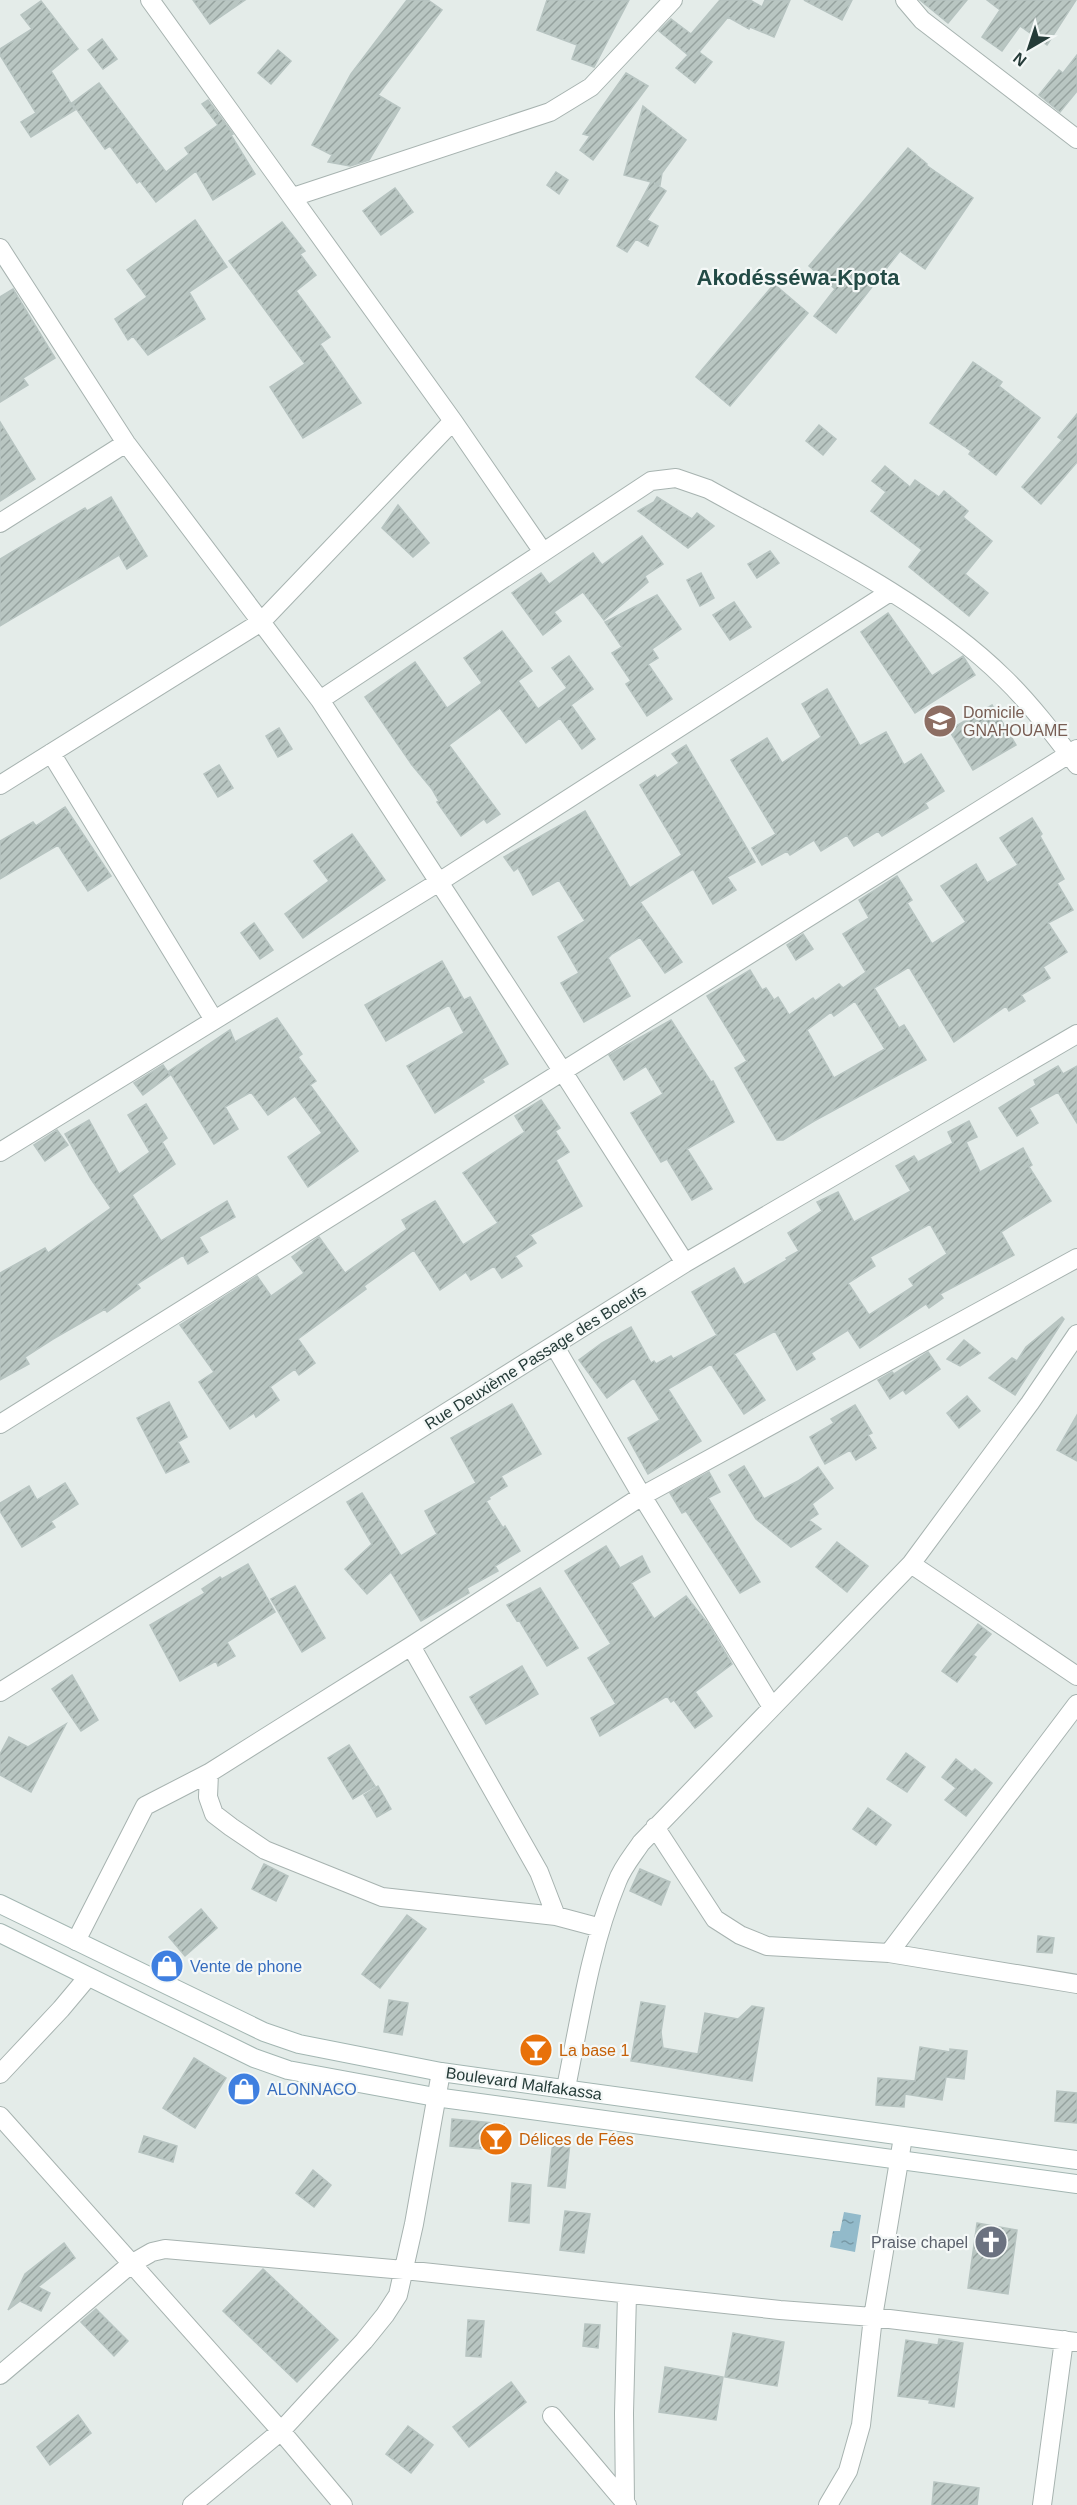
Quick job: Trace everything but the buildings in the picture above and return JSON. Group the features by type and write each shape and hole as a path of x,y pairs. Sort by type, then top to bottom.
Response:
{"street":[{"path":"150,0 293,196 543,552"},
{"path":"293,196 550,112 591,87 673,0"},
{"path":"905,0 922,20 1077,139"},
{"path":"3,257 126,443 320,700 685,1263"},
{"path":"0,785 261,622 453,421"},
{"path":"0,523 126,443"},
{"path":"0,1424 1074,756 1004,678 953,635 890,592 708,489 676,478 651,481 320,700"},
{"path":"0,1152 439,882 890,592"},
{"path":"51,753 214,1020"},
{"name":"Rue Deuxième Passage des Boeufs","path":"3,1684 554,1346 685,1263 1077,1034"},
{"path":"76,1941 145,1806 209,1773 411,1646 642,1496 1077,1258"},
{"path":"566,2088 588,1978 601,1928 617,1880 641,1843 911,1564 1030,1403 1077,1334"},
{"path":"554,1346 642,1496 772,1707"},
{"path":"911,1564 1077,1676"},
{"path":"411,1646 540,1872 556,1916"},
{"path":"889,1953 1077,1704"},
{"path":"209,1773 208,1797 214,1814 257,1845 276,1855 382,1898 556,1916 601,1928"},
{"path":"655,1827 715,1919 740,1935 767,1946 889,1953 1077,1984"},
{"name":"Boulevard Malfakassa","path":"0,1904 264,2032 299,2044 441,2072 1077,2160"},
{"name":"Boulevard Malfakassa","path":"0,1933 87,1978 254,2058 280,2067 435,2097 1077,2184"},
{"path":"0,2073 87,1978"},
{"path":"192,2505 280,2431 385,2315 398,2295 441,2072"},
{"path":"0,2116 343,2505"},
{"path":"828,2505 848,2471 861,2425 873,2317 903,2137"},
{"path":"0,2375 131,2264 152,2252 165,2249 404,2270 780,2310 873,2317 1070,2341 1042,2505"},
{"path":"626,2504 624,2413 627,2294"},
{"path":"552,2416 626,2504"}],"water":[{"path":"844,2212 861,2215 855,2252 830,2247 833,2231 840,2231"}],"place":[{"name":"Domicile GNAHOUAME","path":"940,721"},
{"name":"Vente de phone","path":"167,1966"},
{"name":"La base 1","path":"536,2050"},
{"name":"ALONNACO","path":"244,2089"},
{"name":"Délices de Fées","path":"496,2139"},
{"name":"Praise chapel","path":"991,2242"}],"district":[{"name":"Akodésséwa-Kpota","path":"798,277"}]}
